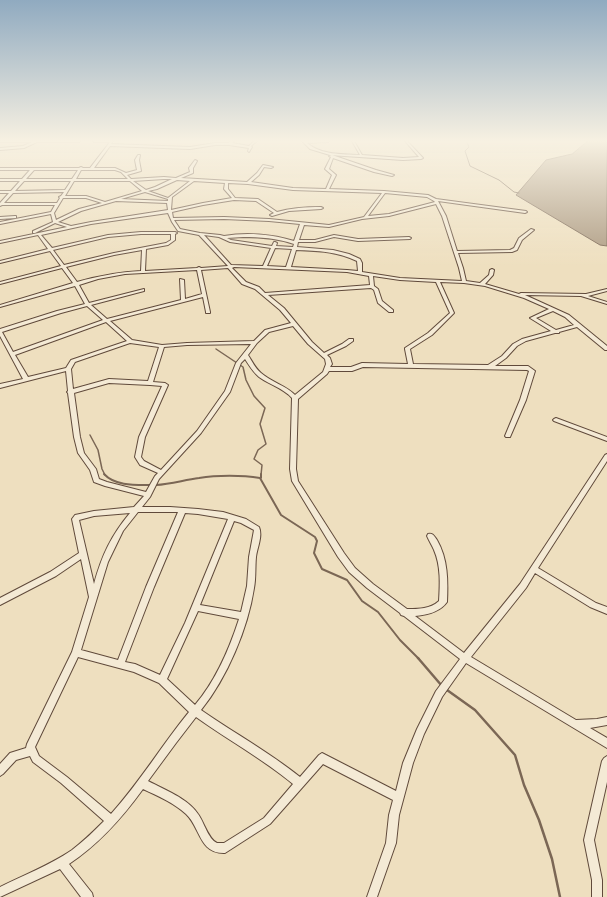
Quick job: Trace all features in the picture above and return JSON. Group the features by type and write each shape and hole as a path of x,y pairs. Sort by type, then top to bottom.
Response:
{"street":[{"path":"0,204 20,183"},
{"path":"55,222 52,213 56,204 71,183"},
{"path":"134,183 144,191 169,201"},
{"path":"179,230 169,211 169,201 177,190 188,183"},
{"path":"227,183 226,189 234,199"},
{"path":"248,183 293,189 384,192 425,196 436,202 525,212"},
{"path":"327,190 330,183"},
{"path":"24,237 103,202 167,184"},
{"path":"156,188 163,189"},
{"path":"170,190 177,190"},
{"path":"0,192 65,191"},
{"path":"366,218 384,192"},
{"path":"61,197 86,197 103,202"},
{"path":"114,199 169,201"},
{"path":"0,242 71,227 234,199 257,200 276,213"},
{"path":"172,219 217,217 269,220 322,226 366,218 389,216 436,202"},
{"path":"436,202 449,228 464,282"},
{"path":"0,204 56,204"},
{"path":"269,220 276,213 321,208"},
{"path":"0,223 52,213"},
{"path":"0,218 26,218"},
{"path":"55,222 71,227"},
{"path":"288,269 302,224"},
{"path":"322,226 328,238"},
{"path":"0,262 121,234 173,234 179,230 224,237 252,236 278,238 296,244 348,254 360,263 360,272"},
{"path":"455,252 511,251 516,249 520,239 532,230"},
{"path":"39,234 76,284 87,304 130,341"},
{"path":"0,283 114,254 168,244 173,240 173,234"},
{"path":"200,234 219,253 225,262 232,267 244,283 257,288 282,308 310,343 327,358 330,364 327,369 312,385 295,398"},
{"path":"224,237 230,241 274,247 343,236 358,240 409,238"},
{"path":"264,268 278,238"},
{"path":"143,272 144,248"},
{"path":"0,306 104,277 143,272 232,267 360,272 405,279 464,282 516,294 567,316 607,348"},
{"path":"199,268 208,312"},
{"path":"481,285 491,274 492,270"},
{"path":"371,274 371,286"},
{"path":"182,280 183,300"},
{"path":"411,366 407,349 430,334 452,314 437,280"},
{"path":"265,294 295,294 371,286 376,289 383,306 391,311"},
{"path":"26,379 0,331 87,304 142,290"},
{"path":"516,294 577,295 598,293 607,290"},
{"path":"12,354 105,321 205,295"},
{"path":"577,295 607,303"},
{"path":"553,309 532,318 557,332"},
{"path":"112,821 64,780 36,759 30,751 32,740 76,653 104,562 121,529 148,495 162,472 199,432 228,391 239,363 255,342 268,331 295,324"},
{"path":"489,367 504,357 515,345 524,340 578,325"},
{"path":"323,355 351,340"},
{"path":"148,495 121,487 106,485 96,480 93,469 81,453 70,392 68,369 72,361 130,341 162,346 255,342"},
{"path":"150,383 162,346"},
{"path":"245,354 260,375 290,392 295,398 293,469 295,481 340,555 352,570 404,613 465,658 607,743"},
{"path":"327,369 352,370 362,365 528,368 532,371 523,400 508,436"},
{"path":"0,386 68,369"},
{"path":"70,392 105,381 150,383 165,386 142,438 138,457 142,463 162,472"},
{"path":"556,420 607,439"},
{"path":"372,897 391,843 399,798 408,763 422,728 439,694 465,658 505,610 534,569 607,456"},
{"path":"0,892 61,862 85,846 112,821 142,783 175,735 195,711 217,679 243,616 251,583 253,552 258,534 258,528 253,524 232,517 182,511 137,509 77,517 78,534 93,600"},
{"path":"120,664 182,511"},
{"path":"162,680 195,607 232,517"},
{"path":"404,613 424,612 437,608 443,602 442,561 438,546 430,536"},
{"path":"0,602 41,580 83,554"},
{"path":"534,569 593,605 607,611"},
{"path":"195,607 243,616"},
{"path":"76,653 120,664 162,680 195,711 243,745 279,766 300,783"},
{"path":"576,724 607,721"},
{"path":"0,771 13,756 30,751"},
{"path":"142,783 177,802 193,814 210,844 219,849 225,848 267,821 320,758 323,758 399,798"},
{"path":"597,897 597,880 590,840 607,761"},
{"path":"61,862 88,897"}],"shaded area":[{"path":"526,183 607,183 607,246 600,245 516,195"}],"waterway":[{"path":"503,183 514,192 519,193"},
{"path":"216,349 243,367 246,380 254,396 265,408 260,424 266,444 258,450 254,459 262,465 261,475"},
{"path":"90,435 98,450 102,469 105,475"},
{"path":"105,475 119,483 150,485"},
{"path":"156,485 214,476 260,478 281,515 315,537 317,541 314,553 322,569 347,580 362,601 378,612 400,640 418,658"},
{"path":"418,658 442,686"},
{"path":"447,690 475,710 515,755 524,785 539,820 552,859 560,897"}]}
